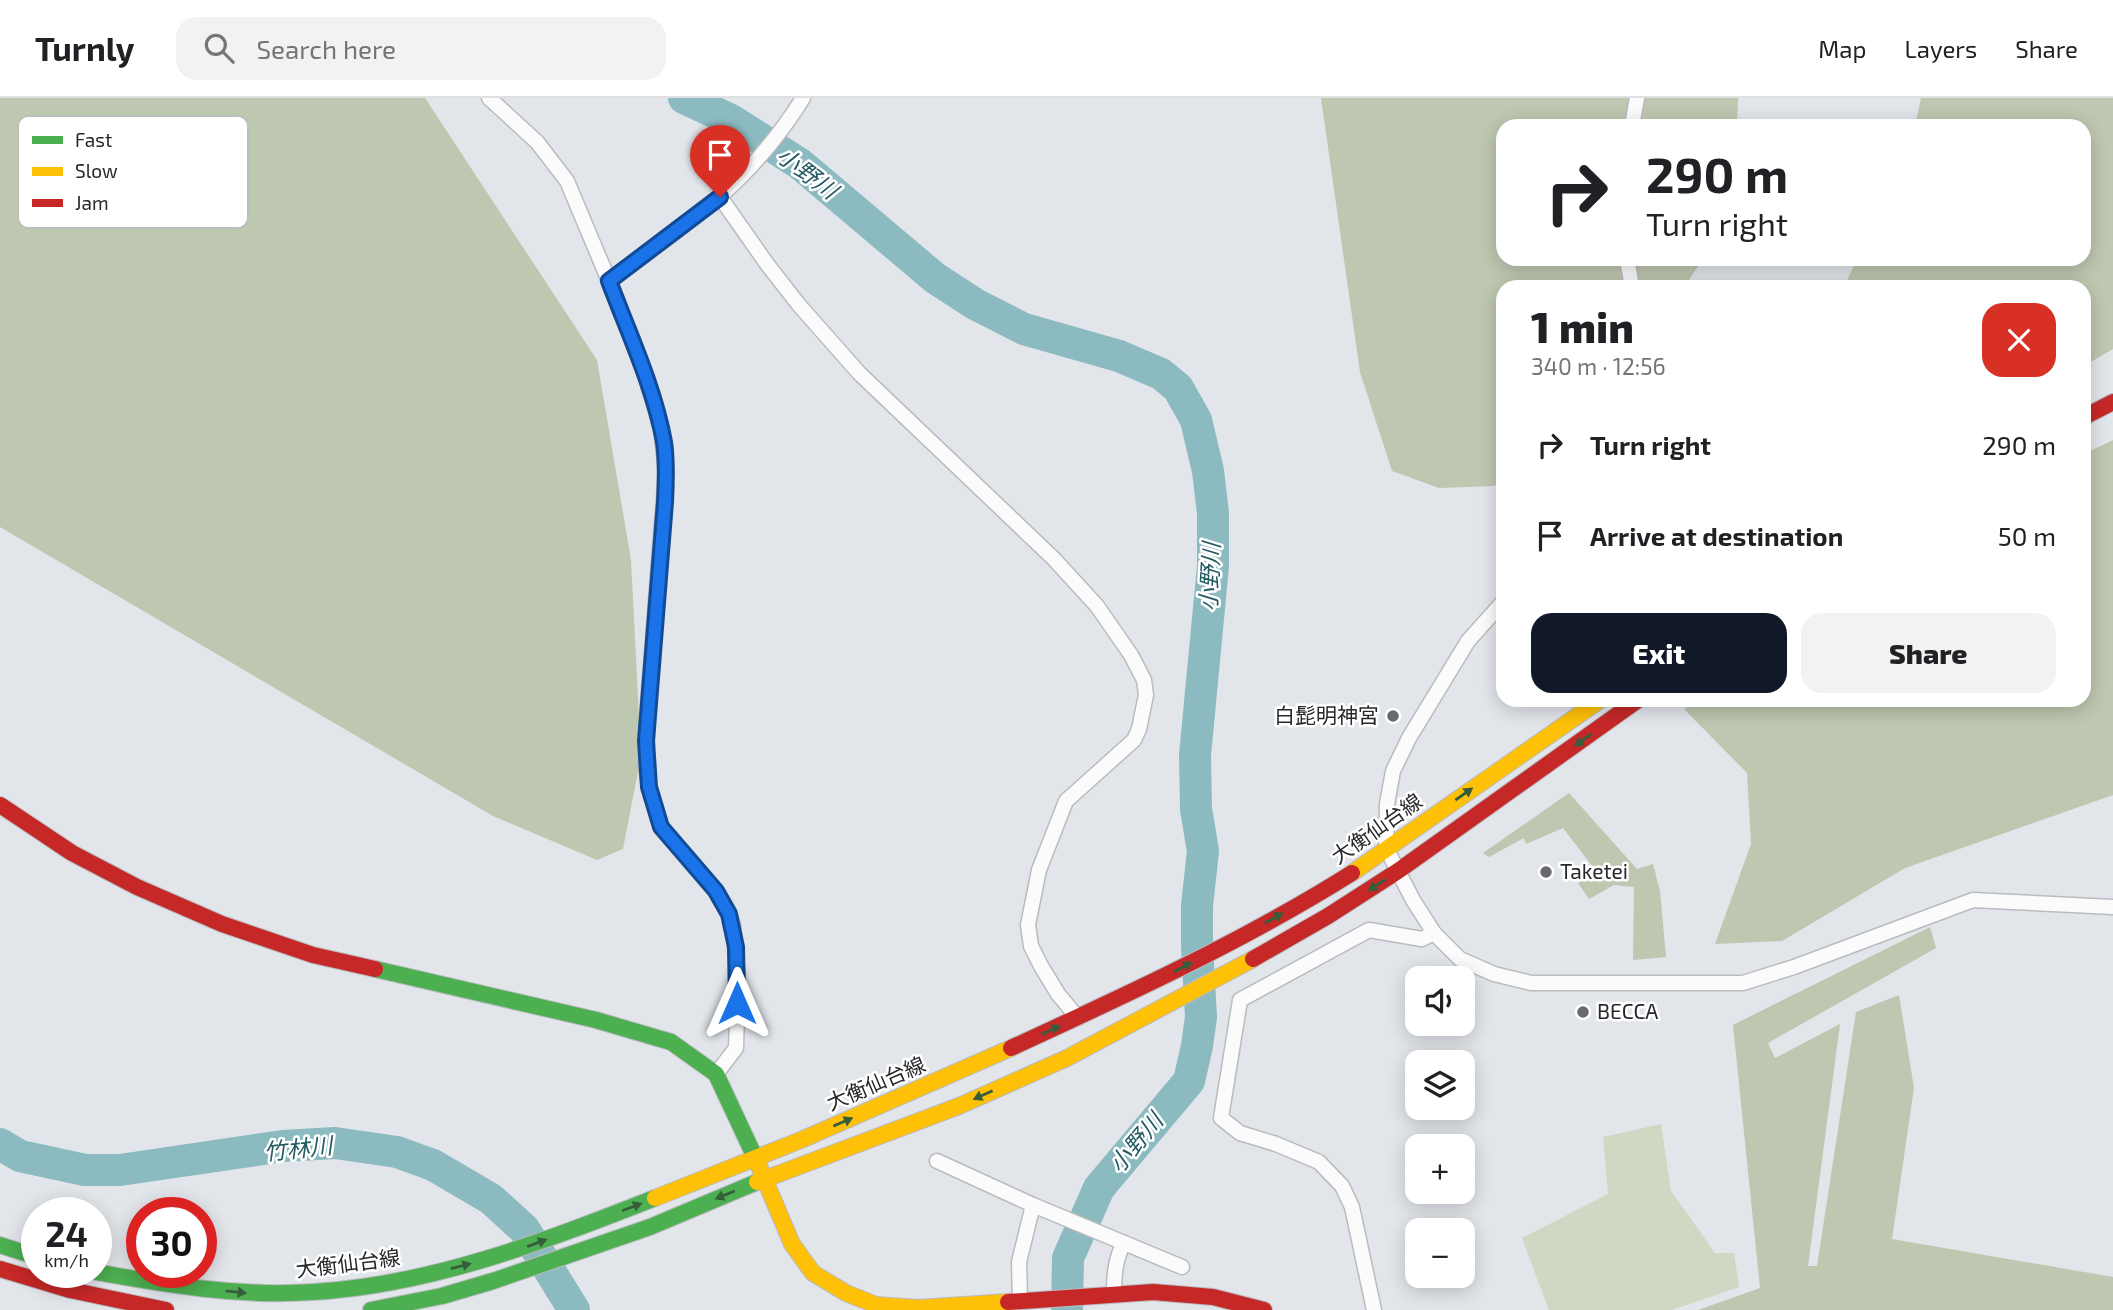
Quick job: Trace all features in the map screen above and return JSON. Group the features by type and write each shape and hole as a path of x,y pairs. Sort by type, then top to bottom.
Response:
{"main road":[{"path":"2091,414 2113,402"},
{"name":"大衡仙台線","path":"112,1275 186,1287 249,1293 337,1291 454,1268 506,1254 568,1232 756,1159 987,1060 1152,983 1347,877 1590,707"},
{"path":"365,1287 369,1310 442,1296 518,1273 650,1227 765,1179 959,1106 1067,1058 1216,980 1328,916 1398,871 1628,707"},
{"path":"0,805 72,853 137,887 222,924 313,955 596,1020 671,1042 716,1074 792,1244 814,1273 846,1293 876,1305 918,1308 1153,1292 1213,1297 1264,1310"},
{"path":"0,1245 21,1252"},
{"path":"0,1269 70,1290 166,1310"}],"street":[{"path":"489,98 537,142 567,181 646,377 664,445 665,502 646,741 649,787 661,827 716,891 729,914 736,947 738,980 736,1048 716,1074"},
{"path":"609,281 720,197 749,168 785,125 803,98"},
{"path":"1633,119 1637,98"},
{"path":"720,197 791,295 859,373 1054,559 1097,606 1131,655 1144,680 1146,695 1139,729 1133,740 1066,801 1039,870 1028,925 1031,946 1058,994 1078,1018"},
{"path":"1496,610 1468,641 1409,738 1393,771 1386,815 1386,848 1434,933 1460,959 1494,974 1531,983 1742,984 1973,900 2113,907"},
{"path":"1374,1310 1360,1236 1352,1207 1342,1186 1319,1162 1240,1133 1221,1118 1227,1079 1240,1000 1368,930 1422,939 1434,933"},
{"path":"937,1161 1182,1267"},
{"path":"1028,1301 1019,1262 1040,1207"},
{"path":"1106,1295 1117,1255 1124,1243"}],"green space":[{"path":"0,98 425,98 597,360 631,560 641,756 623,849 597,860 493,816 0,527"},
{"path":"1321,98 1738,98 1737,119 1496,119 1496,266 1698,266 1689,280 1496,280 1496,485 1439,488 1392,471 1360,372"},
{"path":"1921,98 2113,98 2113,349 2091,362 2091,280 1847,280 1854,266 2091,266 2091,119 1916,119"},
{"path":"2113,440 2113,795 1905,868 1782,941 1715,944 1751,844 1747,773 1684,709 2091,707 2091,451"},
{"path":"1569,793 1637,869 1653,864 1660,891 1666,957 1633,960 1634,887 1614,885 1589,899 1578,883 1596,871 1563,828 1526,844 1524,838 1489,857 1483,853"},
{"path":"1930,927 1936,948 1768,1043 1775,1058 1840,1024 1808,1266 1817,1266 1856,1012 1899,995 1914,1088 1892,1239 2113,1277 2113,1310 1698,1310 1760,1288 1733,1025"},
{"path":"1661,1124 1671,1191 1715,1253 1734,1253 1739,1287 1672,1310 1549,1310 1522,1238 1608,1194 1603,1137"}],"waterway":[{"name":"小野川","path":"684,98 731,120 800,164 935,278 975,304 1024,329 1119,356 1161,374 1178,388 1196,420 1208,471 1213,513 1213,566 1195,755 1196,809 1203,851 1197,906 1201,1017 1197,1046 1189,1081 1099,1188 1068,1258 1067,1310"},
{"name":"竹林川","path":"0,1144 20,1156 85,1170 120,1170 283,1146 335,1143 397,1152 433,1165 491,1199 524,1229 574,1310"}],"traffic: fast":[{"path":"375,969 596,1020 671,1042 716,1074 759,1166"},
{"path":"371,1310 442,1296 493,1281 650,1227 757,1182"},
{"path":"112,1275 177,1285 258,1293 357,1288 445,1271 530,1245 655,1198"},
{"path":"0,1245 21,1252"}],"traffic: slow":[{"path":"1352,873 1590,707"},
{"path":"757,1182 959,1106 1067,1058 1253,959"},
{"path":"655,1198 801,1140 1011,1048"},
{"path":"759,1166 792,1244 813,1273 846,1293 876,1305 918,1308 1008,1302"}],"traffic: jam":[{"path":"2091,413 2113,402"},
{"path":"1253,959 1328,916 1398,871 1628,707"},
{"path":"0,805 72,853 137,887 222,924 313,955 375,969"},
{"path":"1011,1048 1227,944 1352,873"},
{"path":"0,1269 70,1290 166,1310"},
{"path":"1008,1302 1153,1292 1213,1297 1264,1310"}],"place":[{"name":"白髭明神宮","path":"1393,716"},
{"name":"Taketei","path":"1546,872"},
{"name":"BECCA","path":"1583,1012"}],"route":[{"path":"720,197 609,281 646,377 664,445 665,502 646,741 649,787 661,827 716,891 729,914 736,947 737,1003"}]}
